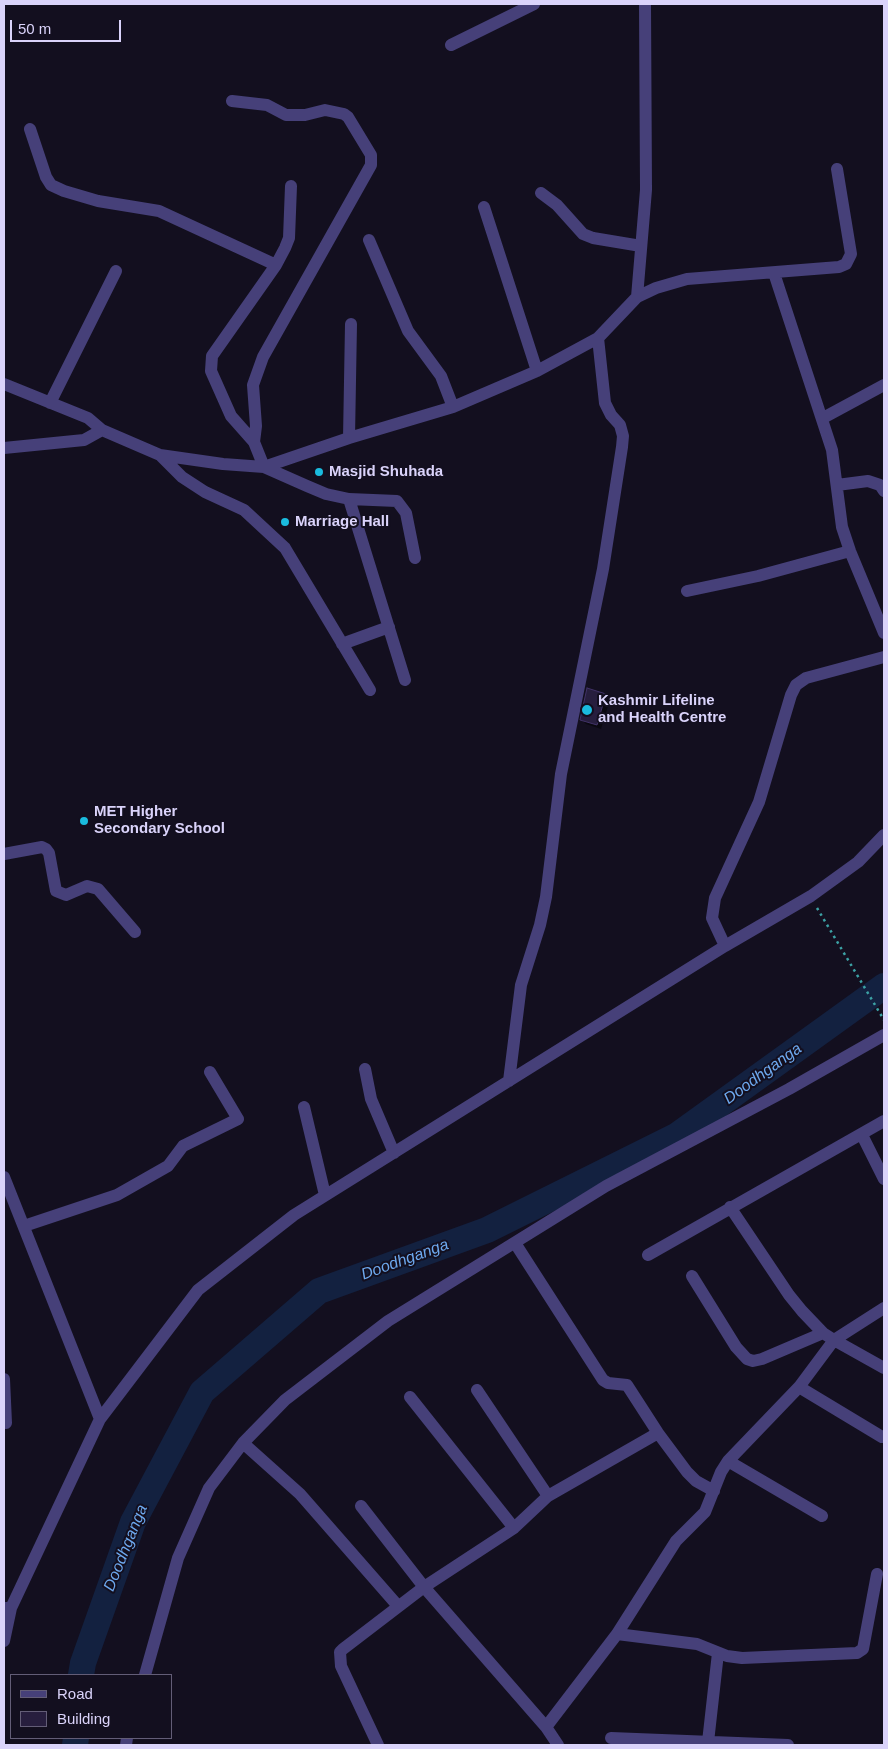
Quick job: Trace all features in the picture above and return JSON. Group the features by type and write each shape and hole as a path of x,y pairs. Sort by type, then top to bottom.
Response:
{"street":[{"path":"451,45 534,4"},
{"path":"637,297 646,190 645,4"},
{"path":"232,101 267,105 286,115 305,115 326,110 344,114 348,117 372,160 320,258 263,357 253,385 256,426 254,442"},
{"path":"30,129 46,177 51,184 64,191 98,201 159,212 276,265"},
{"path":"264,467 349,438 453,408 537,372 598,338 637,297 656,288 687,279 839,267 849,261 851,254 837,170"},
{"path":"264,467 254,442 231,416 211,371 212,356 276,265 289,238 291,186"},
{"path":"541,193 557,205 583,234 593,238 640,246"},
{"path":"484,207 537,372"},
{"path":"369,240 408,331 441,376 453,408"},
{"path":"50,403 116,271"},
{"path":"774,273 832,450 842,527 884,633"},
{"path":"349,438 351,324"},
{"path":"509,1080 521,986 540,925 546,897 561,774 603,569 622,447 623,436 620,425 611,415 605,403 598,338"},
{"path":"4,384 88,418 102,430 160,455 223,464 264,467 326,494 349,499 397,501 403,506 406,513 415,558"},
{"path":"823,418 884,385"},
{"path":"4,448 84,440 102,430"},
{"path":"160,455 182,477 205,492 244,510 285,548 370,690"},
{"path":"837,485 868,481 880,484 884,491"},
{"path":"349,499 405,680"},
{"path":"687,591 758,576 850,551"},
{"path":"342,644 389,627"},
{"path":"725,946 712,918 714,898 758,802 791,695 796,685 806,678 884,657"},
{"path":"4,1641 8,1608 100,1419 198,1290 294,1215 725,946 811,896 858,862 884,835"},
{"path":"4,854 46,849 49,853 56,891 66,895 87,886 98,889 135,932"},
{"path":"145,1674 178,1558 209,1488 243,1443 285,1400 388,1321 515,1242 614,1182 789,1089 884,1035"},
{"path":"365,1069 371,1099 394,1153"},
{"path":"24,1226 117,1195 168,1166 183,1146 238,1119 210,1072"},
{"path":"304,1108 326,1195"},
{"path":"648,1255 730,1207 862,1135 884,1120"},
{"path":"862,1135 884,1179"},
{"path":"4,1177 100,1419"},
{"path":"730,1207 789,1295 823,1333 884,1368"},
{"path":"515,1242 603,1380 627,1385 658,1433 692,1477 714,1491"},
{"path":"692,1276 736,1348 747,1359 753,1361 762,1358 823,1333"},
{"path":"546,1727 616,1634 676,1540 705,1512 721,1472 728,1461 800,1387 834,1340 884,1308"},
{"path":"4,1379 6,1423"},
{"path":"800,1387 882,1437"},
{"path":"477,1390 548,1496"},
{"path":"410,1397 514,1528"},
{"path":"378,1745 341,1666 340,1652 350,1642 424,1587 514,1528 548,1496 658,1433"},
{"path":"243,1443 300,1494 398,1606"},
{"path":"728,1461 822,1516"},
{"path":"361,1506 424,1587 546,1727 558,1745"},
{"path":"616,1634 697,1644 718,1653 742,1658 861,1651 877,1574"},
{"path":"708,1742 718,1653"},
{"path":"611,1738 788,1745"}],"path":[{"path":"816,907 884,1020"}],"building":[{"path":"587,688 606,694 597,725 580,720"}],"waterway":[{"name":"Doodhganga","path":"81,1674 83,1663 133,1522 202,1392 319,1291 487,1230 676,1136 884,986"},
{"name":"Doodhganga","path":"75,1745 76,1739"}],"place":[{"name":"Masjid Shuhada","path":"319,472"},
{"name":"Marriage Hall","path":"285,522"},
{"name":"Kashmir Lifeline and Health Centre","path":"587,710"},
{"name":"MET Higher Secondary School","path":"84,821"}]}
